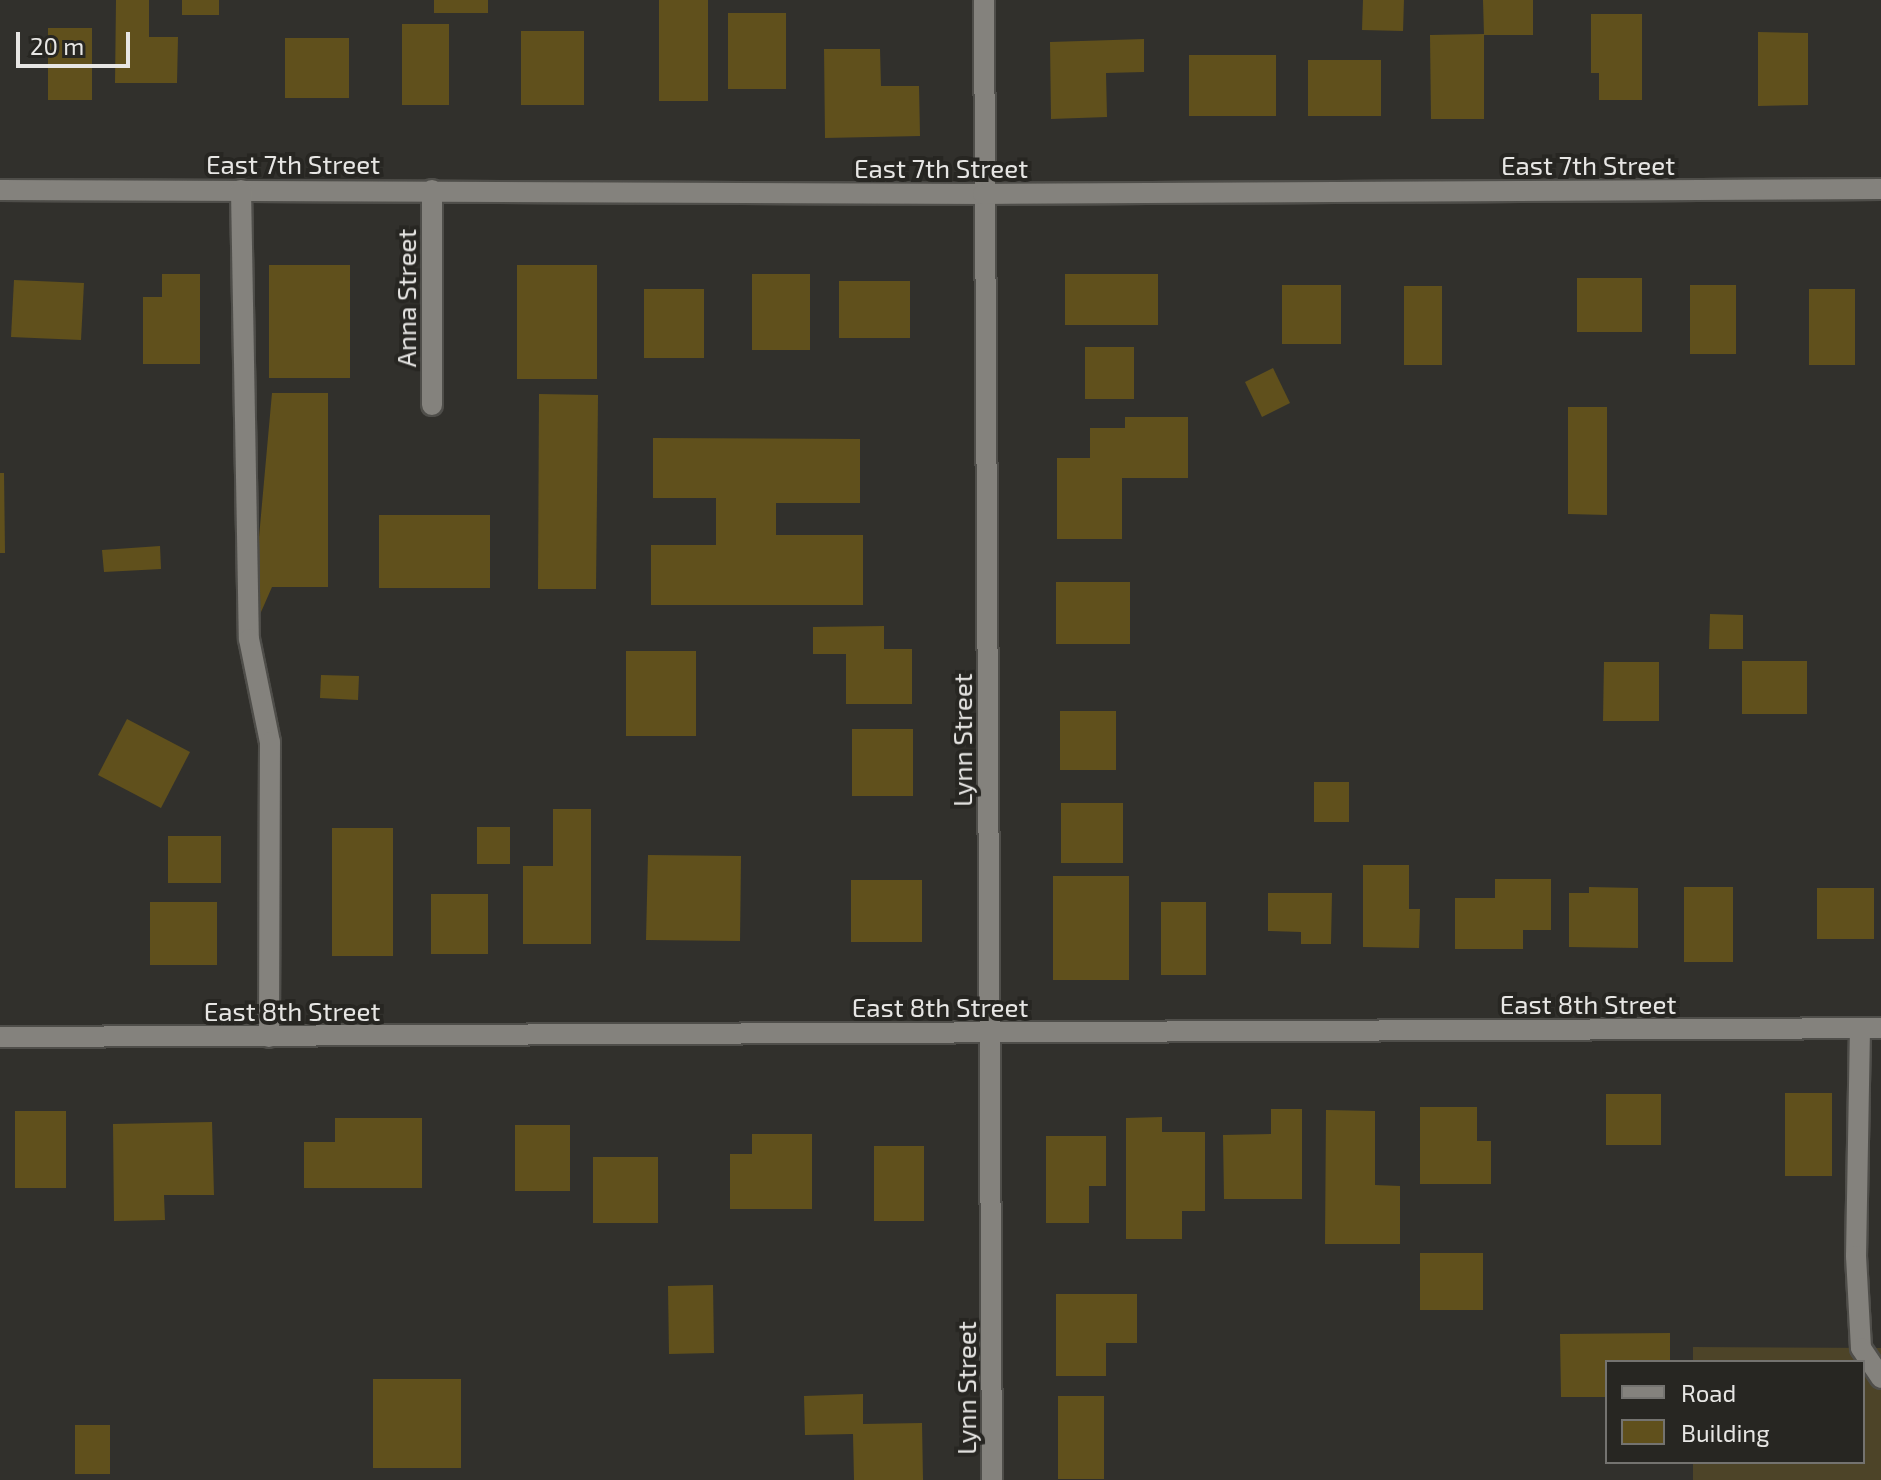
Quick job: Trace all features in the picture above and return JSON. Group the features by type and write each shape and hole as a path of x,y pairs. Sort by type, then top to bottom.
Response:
{"street":[{"name":"Lynn Street","path":"984,0 992,1480"},
{"name":"East 7th Street","path":"0,190 983,194 1881,189"},
{"path":"241,190 249,639 270,742 269,1037"},
{"name":"Anna Street","path":"432,190 432,405"},
{"path":"1860,1028 1856,1256 1861,1348 1881,1378"},
{"name":"East 8th Street","path":"0,1037 1881,1028"}],"shaded area":[{"path":"1693,1347 1881,1348 1881,1480 1693,1480 1693,1464 1865,1464 1865,1360 1693,1360"}],"building":[{"path":"116,0 149,0 149,37 178,37 177,83 115,83"},
{"path":"182,0 219,0 219,15 182,15"},
{"path":"434,0 488,0 488,13 434,13"},
{"path":"659,0 708,0 708,101 659,101"},
{"path":"1363,0 1404,0 1403,31 1362,30"},
{"path":"1483,0 1533,0 1533,35 1484,35"},
{"path":"728,13 786,13 786,89 728,89"},
{"path":"1591,14 1642,14 1642,100 1599,100 1599,73 1591,73"},
{"path":"402,24 449,24 449,105 402,105"},
{"path":"48,28 92,28 92,100 48,100"},
{"path":"521,31 584,31 584,105 521,105"},
{"path":"1758,32 1808,33 1808,105 1758,106"},
{"path":"1484,34 1484,119 1431,119 1430,35"},
{"path":"285,38 349,38 349,98 285,98"},
{"path":"1144,39 1144,72 1106,73 1107,117 1051,119 1050,42"},
{"path":"824,49 880,49 881,86 919,86 920,136 825,138"},
{"path":"1189,55 1276,55 1276,116 1189,116"},
{"path":"1308,60 1381,60 1381,116 1308,116"},
{"path":"269,265 350,265 350,378 269,378"},
{"path":"517,265 597,265 597,379 517,379"},
{"path":"162,274 200,274 200,364 143,364 143,297 162,297"},
{"path":"752,274 810,274 810,350 752,350"},
{"path":"1065,274 1158,274 1158,325 1065,325"},
{"path":"1577,278 1642,278 1642,332 1577,332"},
{"path":"14,280 84,283 81,340 11,337"},
{"path":"839,281 910,281 910,338 839,338"},
{"path":"1282,285 1341,285 1341,344 1282,344"},
{"path":"1690,285 1736,285 1736,354 1690,354"},
{"path":"1404,286 1442,286 1442,365 1404,365"},
{"path":"644,289 704,289 704,358 644,358"},
{"path":"1809,289 1855,289 1855,365 1809,365"},
{"path":"1085,347 1134,347 1134,399 1085,399"},
{"path":"1273,368 1290,403 1262,417 1245,382"},
{"path":"272,393 328,393 328,587 272,587 250,637"},
{"path":"539,394 598,395 596,589 538,589"},
{"path":"1568,407 1607,407 1607,515 1568,514"},
{"path":"1125,417 1188,417 1188,478 1122,478 1122,539 1057,539 1057,458 1090,458 1090,428 1125,428"},
{"path":"653,438 860,439 860,503 776,503 776,535 863,535 863,605 651,605 651,545 716,545 716,498 653,498"},
{"path":"0,473 4,473 5,553 0,553"},
{"path":"379,515 490,515 490,588 379,588"},
{"path":"160,546 161,569 104,572 102,550"},
{"path":"1056,582 1130,582 1130,644 1056,644"},
{"path":"1710,614 1743,615 1743,649 1709,649"},
{"path":"884,626 884,649 912,649 912,704 846,704 846,654 813,654 813,627"},
{"path":"626,651 696,651 696,736 626,736"},
{"path":"1742,661 1807,661 1807,714 1742,714"},
{"path":"1604,662 1659,662 1659,721 1603,721"},
{"path":"321,675 359,676 358,700 320,698"},
{"path":"1060,711 1116,711 1116,770 1060,770"},
{"path":"127,719 190,752 161,808 98,775"},
{"path":"852,729 913,729 913,796 852,796"},
{"path":"1314,782 1349,782 1349,822 1314,822"},
{"path":"1061,803 1123,803 1123,863 1061,863"},
{"path":"553,809 591,809 591,944 523,944 523,866 553,866"},
{"path":"477,827 510,827 510,864 477,864"},
{"path":"332,828 393,828 393,956 332,956"},
{"path":"168,836 221,836 221,883 168,883"},
{"path":"648,855 741,856 740,941 646,940"},
{"path":"1363,865 1409,865 1409,909 1420,909 1419,948 1363,947"},
{"path":"1053,876 1129,876 1129,980 1053,980"},
{"path":"1495,879 1551,879 1551,930 1523,930 1523,949 1455,949 1455,898 1495,898"},
{"path":"851,880 922,880 922,942 851,942"},
{"path":"1589,887 1638,888 1638,948 1569,947 1569,893 1589,893"},
{"path":"1684,887 1733,887 1733,962 1684,962"},
{"path":"1817,888 1874,888 1874,939 1817,939"},
{"path":"1268,893 1332,893 1331,944 1301,944 1301,932 1268,931"},
{"path":"431,894 488,894 488,954 431,954"},
{"path":"150,902 217,902 217,965 150,965"},
{"path":"1161,902 1206,902 1206,975 1161,975"},
{"path":"1785,1093 1832,1093 1832,1176 1785,1176"},
{"path":"1606,1094 1661,1094 1661,1145 1606,1145"},
{"path":"1420,1107 1477,1107 1477,1141 1491,1141 1491,1184 1420,1184"},
{"path":"1271,1109 1302,1109 1302,1199 1224,1199 1223,1135 1271,1134"},
{"path":"1326,1110 1375,1111 1375,1185 1400,1186 1400,1244 1325,1244"},
{"path":"15,1111 66,1111 66,1188 15,1188"},
{"path":"1162,1117 1162,1132 1205,1132 1205,1211 1182,1211 1182,1239 1126,1239 1126,1118"},
{"path":"335,1118 422,1118 422,1188 304,1188 304,1142 335,1142"},
{"path":"212,1122 214,1195 164,1195 165,1220 114,1221 113,1124"},
{"path":"515,1125 570,1125 570,1191 515,1191"},
{"path":"752,1134 812,1134 812,1209 730,1209 730,1154 752,1154"},
{"path":"1046,1136 1106,1136 1106,1186 1089,1186 1089,1223 1046,1223"},
{"path":"874,1146 924,1146 924,1221 874,1221"},
{"path":"593,1157 658,1157 658,1223 593,1223"},
{"path":"1420,1253 1483,1253 1483,1310 1420,1310"},
{"path":"713,1285 714,1353 669,1354 668,1286"},
{"path":"1056,1294 1137,1294 1137,1343 1106,1343 1106,1376 1056,1376"},
{"path":"1670,1333 1670,1360 1605,1360 1605,1397 1561,1397 1560,1334"},
{"path":"373,1379 461,1379 461,1468 373,1468"},
{"path":"863,1394 863,1424 922,1423 923,1480 854,1480 853,1434 805,1435 804,1396"},
{"path":"1058,1396 1104,1396 1104,1479 1058,1479"},
{"path":"75,1425 110,1425 110,1474 75,1474"}]}
